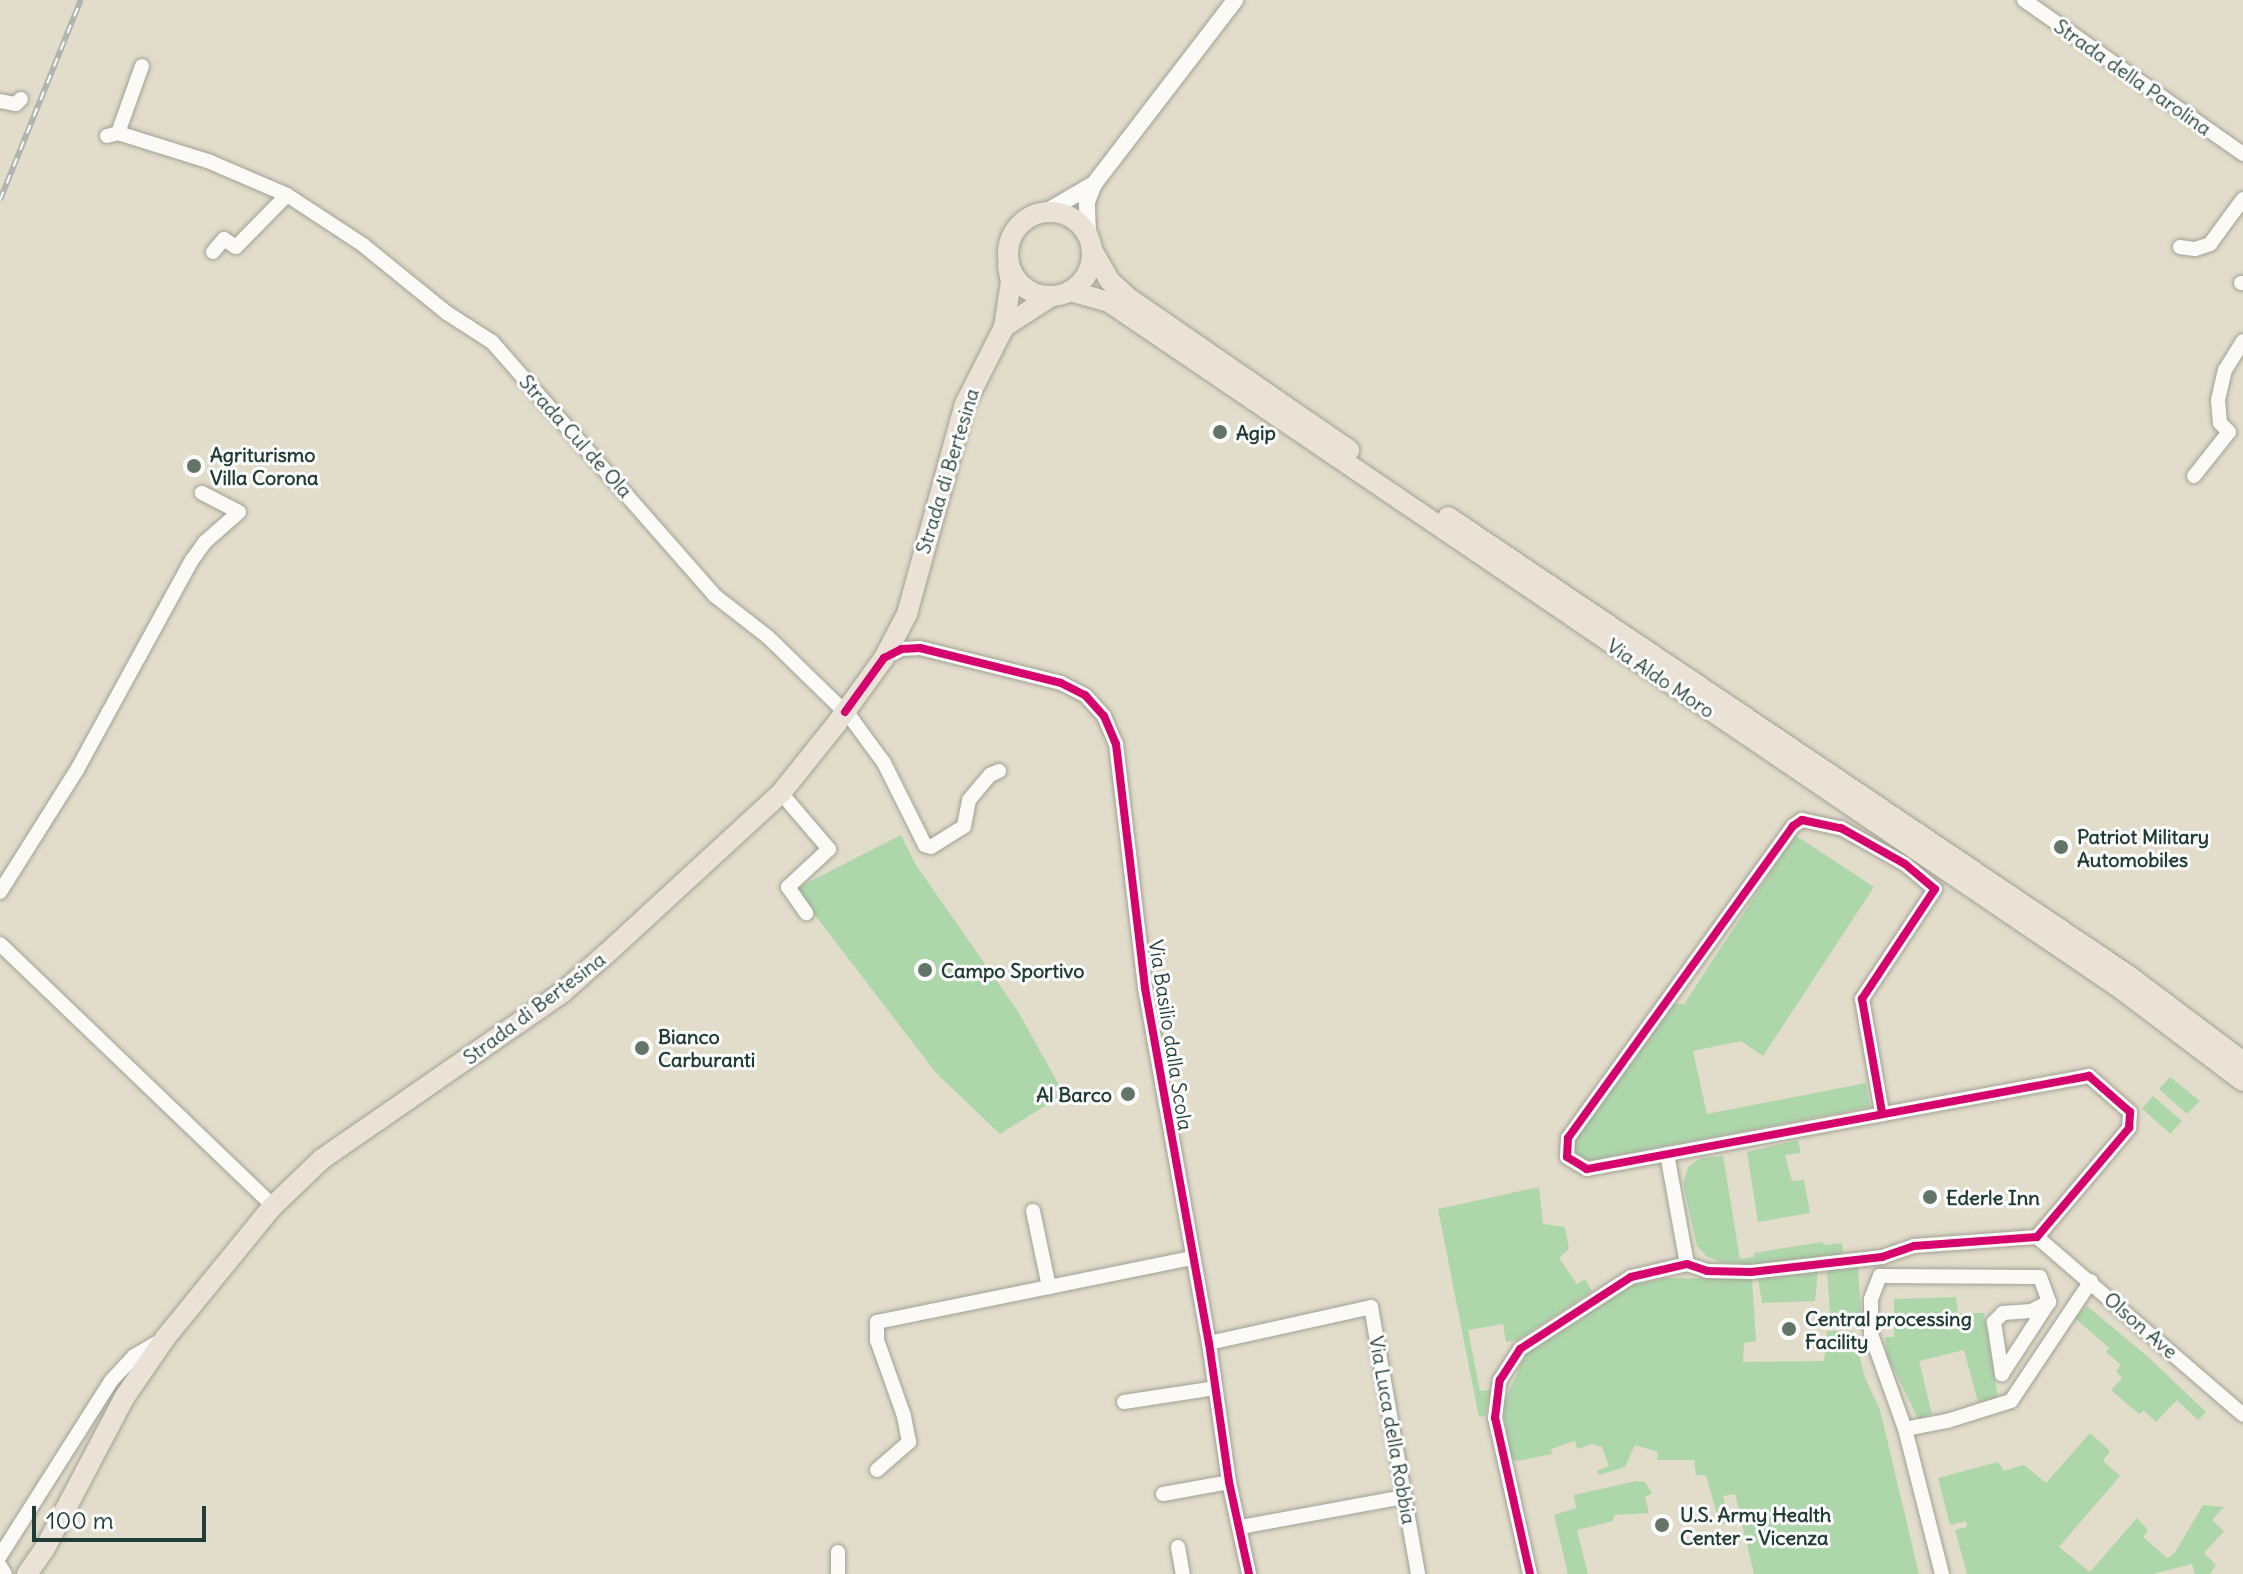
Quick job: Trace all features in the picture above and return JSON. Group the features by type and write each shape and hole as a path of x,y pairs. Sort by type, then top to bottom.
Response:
{"main road":[{"path":"1046,212 1075,220 1090,243"},
{"name":"Strada di Bertesina","path":"842,709 893,649 965,404 1004,327 1011,282 1009,241 1017,227 1030,216 1046,212"},
{"name":"Strada di Bertesina","path":"1070,291 1085,278 1090,243"},
{"name":"Via Aldo Moro","path":"1090,243 1110,281 1127,297 2116,967 2243,1062"},
{"path":"1008,266 1024,288 1050,297"},
{"path":"1004,327 1050,297 1070,291"},
{"name":"Via Aldo Moro","path":"1070,291 1109,302 2120,988 2243,1081"},
{"name":"Strada di Bertesina","path":"27,1574 44,1550 124,1398 166,1337 273,1206 322,1159 563,992 781,793 822,739 902,613"}],"street":[{"name":"Strada di Bertesina","path":"1090,243 1087,202 1094,184 1235,0"},
{"name":"Strada della Parolina","path":"2024,0 2243,154"},
{"name":"Strada Cul de Ola","path":"142,66 113,134 210,154 287,195 363,245 447,313 492,342 714,595 768,637 842,709"},
{"path":"0,101 16,104 21,99"},
{"name":"Strada di Bertesina","path":"1046,212 1094,184"},
{"path":"213,252 224,239 236,247 287,195"},
{"path":"2180,247 2195,249 2210,244 2243,199"},
{"path":"2243,341 2225,370 2225,402 2220,423 2243,440"},
{"path":"2194,476 2229,432"},
{"path":"0,892 78,768 192,560 205,542 239,512 202,493"},
{"path":"902,613 908,639 920,648"},
{"name":"Via Basilio dalla Scola","path":"893,649 920,648 1061,683 1085,695 1104,716 1116,744 1145,988 1209,1343 1229,1482 1249,1574"},
{"path":"842,709 884,763 925,845 931,847 964,826 973,794 999,771"},
{"path":"781,793 829,849 788,887 806,913"},
{"path":"1530,1574 1495,1418 1500,1380 1520,1349 1631,1277 1687,1264 1707,1271 1751,1272 1882,1257 1914,1246 2037,1237 2129,1128 2130,1112 2089,1076 1587,1169 1567,1157 1565,1144 1793,826 1802,820 1841,828 1905,864 1935,889 1862,999 1882,1112"},
{"path":"0,944 273,1206"},
{"path":"1667,1154 1687,1264"},
{"path":"1033,1211 1049,1287"},
{"name":"Olson Ave","path":"2037,1237 2243,1415"},
{"path":"1882,1257 1880,1276 1871,1299 1871,1334 1905,1429 1942,1574"},
{"path":"877,1470 909,1442 904,1416 877,1340 877,1322 1192,1258"},
{"path":"1880,1276 2040,1277 2049,1302"},
{"path":"1905,1429 1947,1421 2011,1401 2091,1281"},
{"path":"2049,1302 2002,1374 1994,1322 2003,1313 2031,1311 2049,1302"},
{"name":"Via Luca della Robbia","path":"1209,1343 1371,1307 1418,1574"},
{"name":"Strada di Bertesina","path":"0,1556 111,1381 134,1356 166,1337"},
{"path":"1124,1402 1215,1388"},
{"path":"1163,1494 1229,1482"},
{"path":"1240,1527 1404,1497"},
{"path":"1178,1547 1183,1574"},
{"path":"838,1552 838,1574"},
{"path":"0,1566 5,1574"}],"green space":[{"path":"901,835 916,865 1019,1013 1064,1094 1000,1134 936,1073 795,889"},
{"path":"1795,835 1874,887 1763,1056 1741,1041 1693,1051 1707,1114 1866,1083 1870,1107 1582,1162 1572,1155 1571,1143 1674,1004 1684,1004"},
{"path":"2170,1077 2200,1101 2187,1114 2159,1089"},
{"path":"2153,1096 2182,1121 2171,1134 2142,1109"},
{"path":"1798,1140 1801,1153 1785,1155 1792,1181 1804,1180 1810,1213 1758,1222 1747,1152"},
{"path":"1723,1156 1740,1259 1754,1257 1754,1253 1822,1242 1824,1245 1842,1243 1845,1267 1858,1267 1862,1326 1831,1328 1827,1270 1818,1270 1815,1301 1762,1303 1756,1265 1720,1262 1706,1256 1697,1246 1683,1184 1688,1167 1701,1158"},
{"path":"1539,1187 1543,1224 1565,1227 1569,1249 1559,1258 1577,1284 1585,1279 1592,1291 1518,1340 1506,1342 1503,1324 1468,1330 1480,1391 1491,1390 1485,1416 1479,1417 1438,1209"},
{"path":"1665,1278 1752,1279 1756,1341 1744,1343 1743,1362 1824,1361 1827,1331 1853,1331 1865,1378 1880,1410 1919,1574 1754,1574 1735,1494 1723,1496 1731,1523 1720,1525 1706,1475 1696,1475 1694,1460 1657,1460 1658,1452 1635,1445 1625,1467 1599,1475 1597,1471 1609,1466 1602,1447 1592,1444 1577,1449 1575,1441 1551,1449 1552,1454 1518,1461 1511,1458 1502,1406 1526,1354 1633,1285"},
{"path":"1956,1297 1958,1313 1984,1313 1998,1398 1978,1402 1964,1350 1919,1361 1932,1414 1919,1420 1887,1356 1885,1337 1894,1337 1894,1299"},
{"path":"2087,1306 2147,1356 2206,1412 2198,1420 2177,1400 2156,1422 2144,1411 2139,1414 2111,1390 2122,1378 2116,1371 2121,1365 2106,1352 2109,1348 2075,1318"},
{"path":"2090,1433 2110,1451 2103,1461 2120,1476 2059,1547 2090,1572 2137,1518 2148,1530 2143,1537 2167,1558 2174,1554 2203,1505 2224,1507 2212,1520 2224,1531 2204,1553 2216,1565 2210,1574 2195,1574 2192,1564 2153,1574 1967,1574 1955,1530 1967,1527 1966,1521 1950,1525 1938,1478 1998,1462 2004,1471 2024,1465 2046,1483"},
{"path":"1636,1481 1645,1482 1652,1493 1645,1497 1649,1513 1614,1515 1613,1521 1577,1530 1588,1574 1568,1574 1554,1515 1576,1508 1574,1495"}],"railway":[{"path":"0,200 81,0"}],"cycle path":[{"path":"845,712 884,658 902,649 920,648 1061,683 1085,695 1104,716 1116,744 1145,988 1209,1343 1229,1482 1249,1574"},
{"path":"1530,1574 1495,1418 1500,1380 1520,1349 1631,1277 1687,1264 1707,1271 1751,1272 1882,1257 1914,1246 2037,1237 2129,1128 2130,1112 2089,1076 1587,1169 1567,1157 1568,1138 1793,826 1802,820 1841,828 1905,864 1935,889 1862,999 1882,1112"}],"place":[{"name":"Agip","path":"1220,432"},
{"name":"Agriturismo Villa Corona","path":"194,466"},
{"name":"Patriot Military Automobiles","path":"2061,847"},
{"name":"Campo Sportivo","path":"925,970"},
{"name":"Bianco Carburanti","path":"642,1048"},
{"name":"Al Barco","path":"1128,1094"},
{"name":"Ederle Inn","path":"1930,1197"},
{"name":"Central processing Facility","path":"1789,1329"},
{"name":"U.S. Army Health Center - Vicenza","path":"1662,1525"}]}
